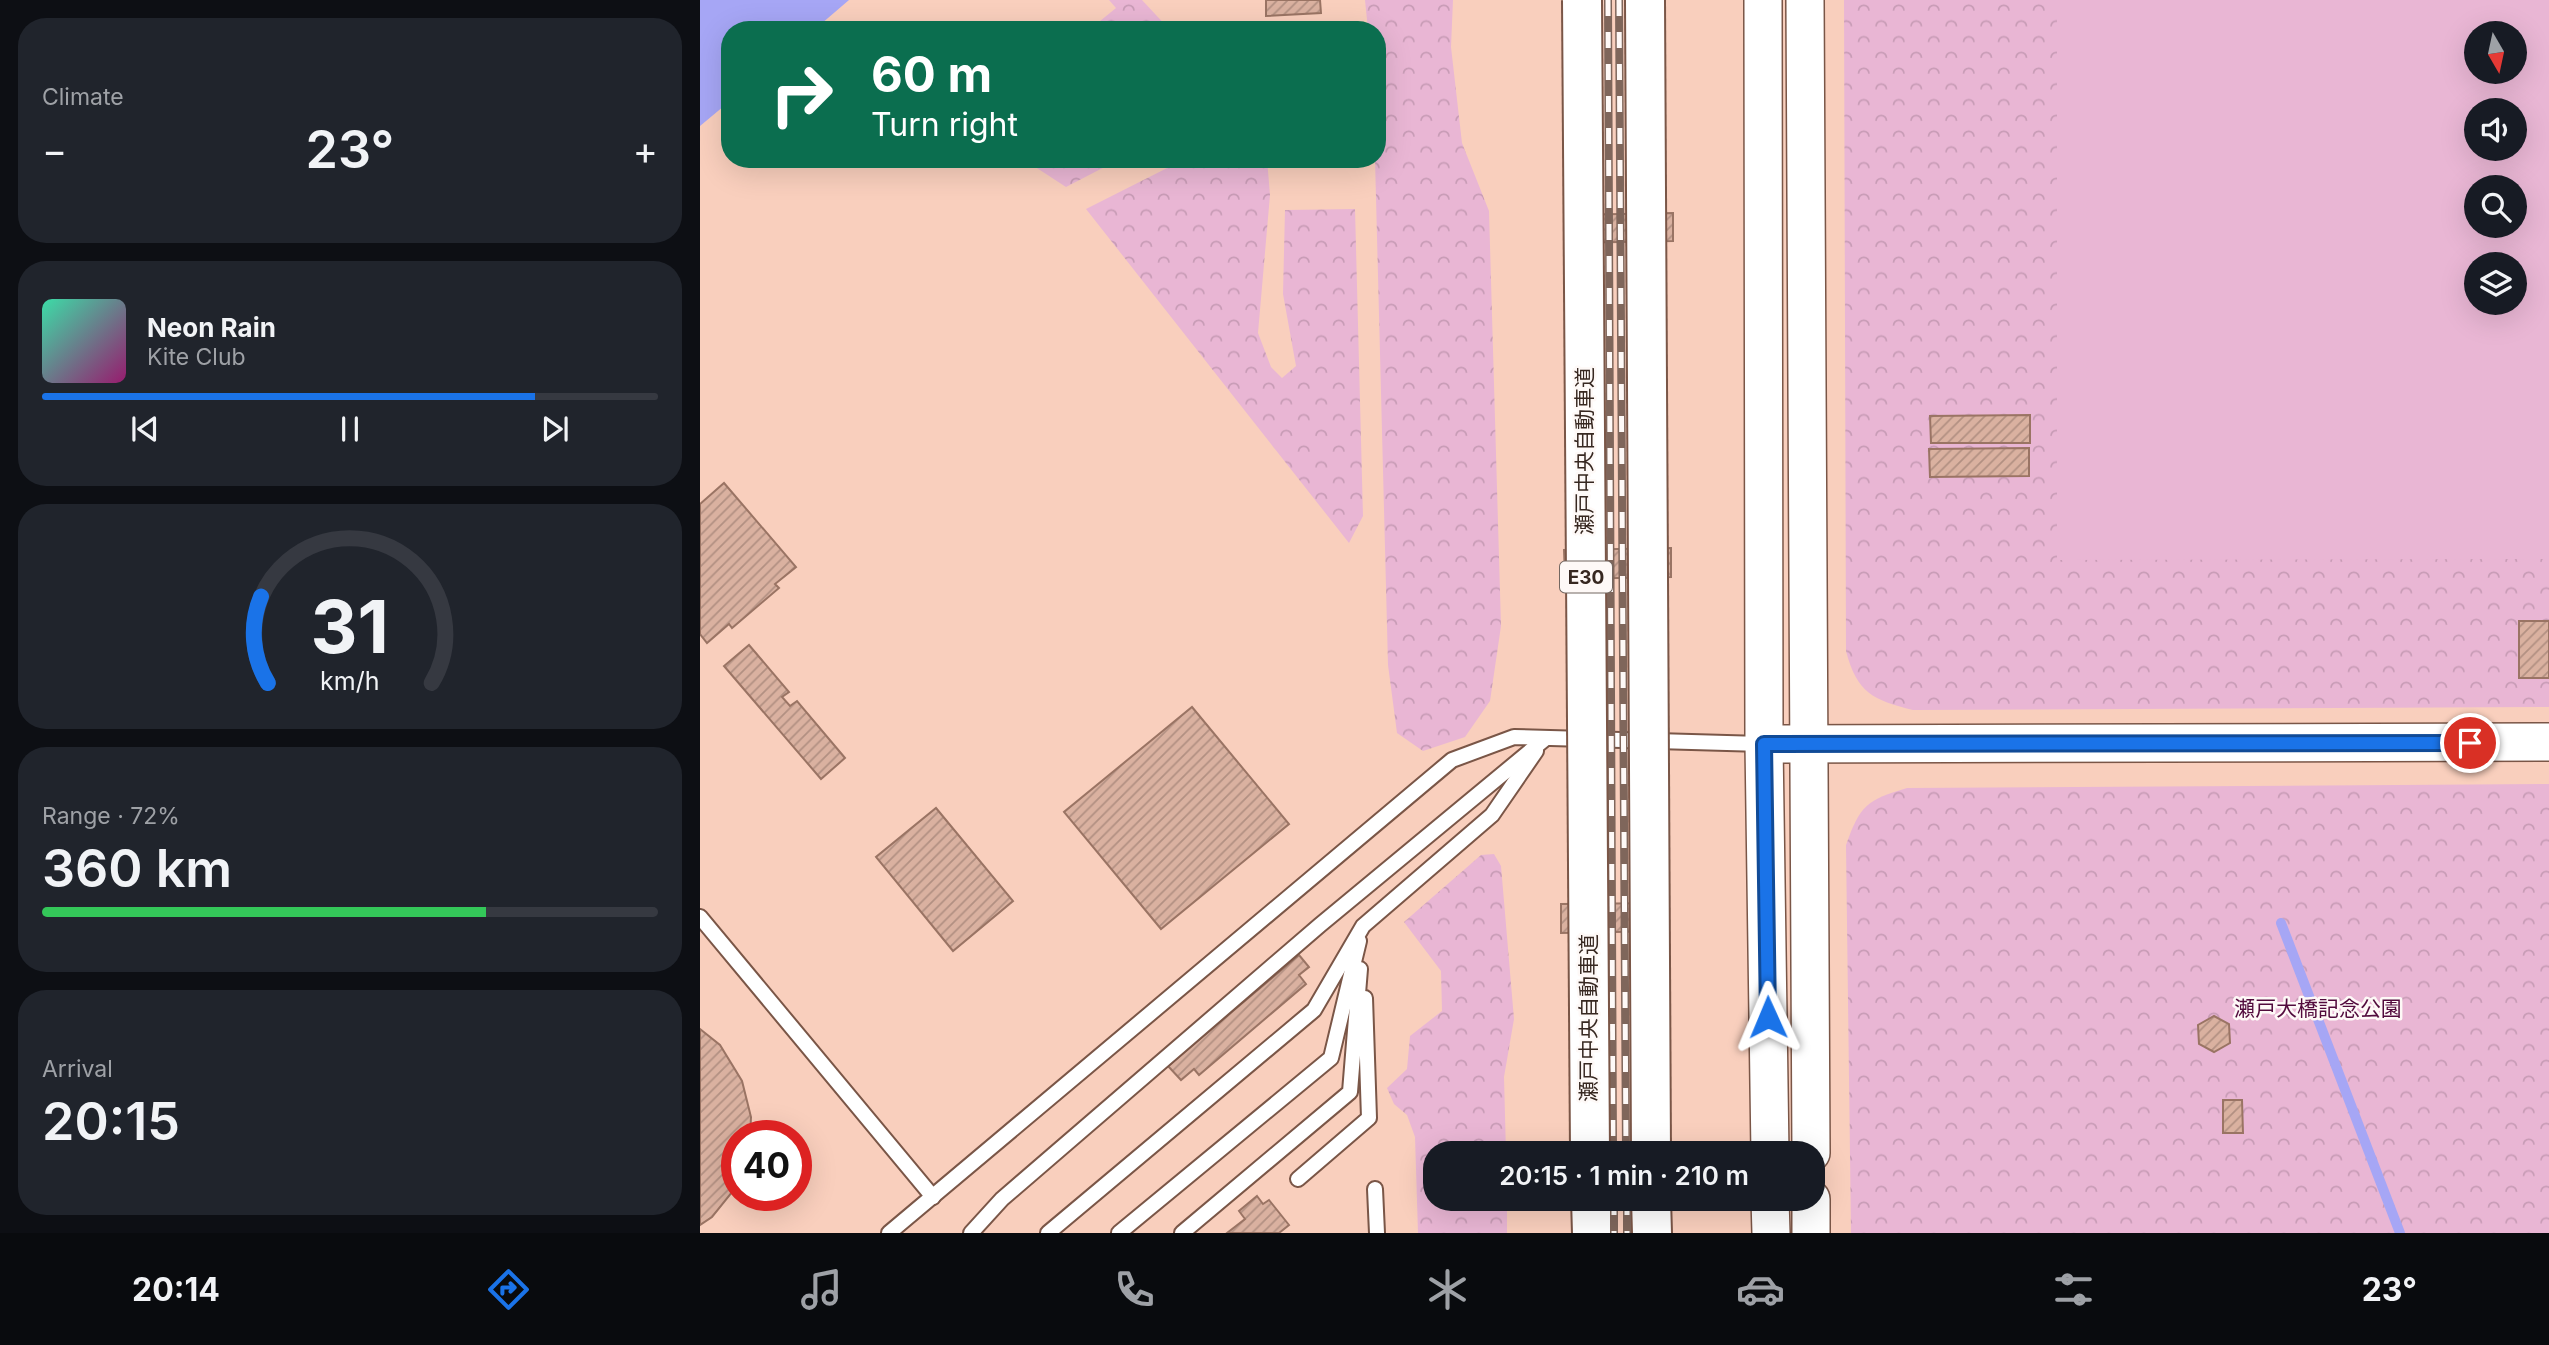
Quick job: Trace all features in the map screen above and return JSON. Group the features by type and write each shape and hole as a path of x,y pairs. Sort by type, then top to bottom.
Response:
{"highway":[{"name":"瀬戸中央自動車道","path":"1582,0 1590,1141"},
{"path":"1645,0 1651,1141"},
{"path":"1591,1211 1592,1233"},
{"path":"1651,1211 1651,1233"}],"street":[{"path":"1763,0 1764,744 1770,1141"},
{"path":"1805,0 1811,1141"},
{"path":"1764,744 2549,742"},
{"path":"1770,1211 1771,1233"},
{"path":"1811,1211 1811,1233"}],"lane":[{"path":"889,1233 1452,760 1514,737 1764,744"},
{"path":"1048,1233 1314,1010 1363,926 1492,815 1546,737"},
{"path":"971,1233 1002,1199 1320,925 1546,737"},
{"path":"700,917 933,1197"},
{"path":"1298,1179 1369,1118 1363,926"},
{"path":"1119,1233 1331,1058 1363,926"},
{"path":"1182,1233 1350,1092 1363,926"},
{"path":"1375,1189 1377,1233"}],"green space":[{"path":"1109,0 1142,0 1162,21 1100,21 1116,8"},
{"path":"1365,0 1453,0 1451,47 1462,143 1489,211 1501,626 1490,701 1465,737 1423,751 1397,733 1388,665 1375,168 1386,168 1386,21 1367,21"},
{"path":"1844,0 2549,0 2549,707 1913,710 1877,698 1861,685 1846,651"},
{"path":"2057,0 2549,0 2549,559 2057,560"},
{"path":"1037,168 1103,168 1066,187"},
{"path":"1167,168 1268,168 1270,195 1258,333 1271,367 1282,378 1296,366 1283,294 1285,210 1355,209 1363,516 1349,543 1086,209"},
{"name":"瀬戸大橋記念公園","path":"2549,784 2549,1233 1851,1233 1846,845 1861,813 1874,801 1907,788"},
{"path":"1494,854 1501,866 1514,1019 1504,1077 1506,1141 1423,1141 1423,1211 1507,1211 1507,1233 1418,1233 1415,1137 1407,1115 1394,1104 1387,1088 1407,1069 1410,1036 1442,1011 1441,971 1404,922 1481,855"}],"water":[{"path":"700,0 849,0 824,21 721,21 721,108 700,126"}],"building":[{"path":"1266,0 1320,0 1321,13 1266,16"},
{"path":"1673,213 1673,241 1567,243 1567,215"},
{"path":"2030,415 2030,443 1931,443 1930,416"},
{"path":"2029,448 2029,476 1930,477 1929,449"},
{"path":"724,483 796,567 775,584 779,588 732,628 729,624 707,643 700,634 700,504"},
{"path":"1671,548 1671,577 1565,579 1564,550"},
{"path":"2519,621 2549,621 2549,678 2519,678"},
{"path":"749,645 789,692 782,697 790,706 797,701 845,758 821,779 724,666"},
{"path":"1192,707 1289,824 1161,929 1064,812"},
{"path":"936,808 1013,901 953,951 876,857"},
{"path":"1667,903 1668,931 1561,933 1561,904"},
{"path":"1299,955 1309,967 1299,975 1306,984 1199,1075 1194,1069 1181,1080 1168,1066"},
{"path":"2214,1016 2229,1024 2230,1043 2214,1052 2199,1044 2198,1025"},
{"path":"700,1029 720,1045 742,1081 751,1117 751,1120 721,1120 721,1206 712,1217 700,1225"},
{"path":"2223,1100 2242,1100 2243,1133 2223,1133"},
{"path":"1257,1196 1263,1204 1269,1200 1289,1225 1279,1233 1227,1233 1245,1219 1239,1211"}],"waterway":[{"path":"2281,923 2400,1233"}],"railway":[{"path":"1608,0 1613,1141"},
{"path":"1619,0 1626,1141"},
{"path":"1614,1211 1614,1233"},
{"path":"1627,1211 1627,1233"}],"route":[{"path":"1768,1017 1764,744 2470,743"}]}
